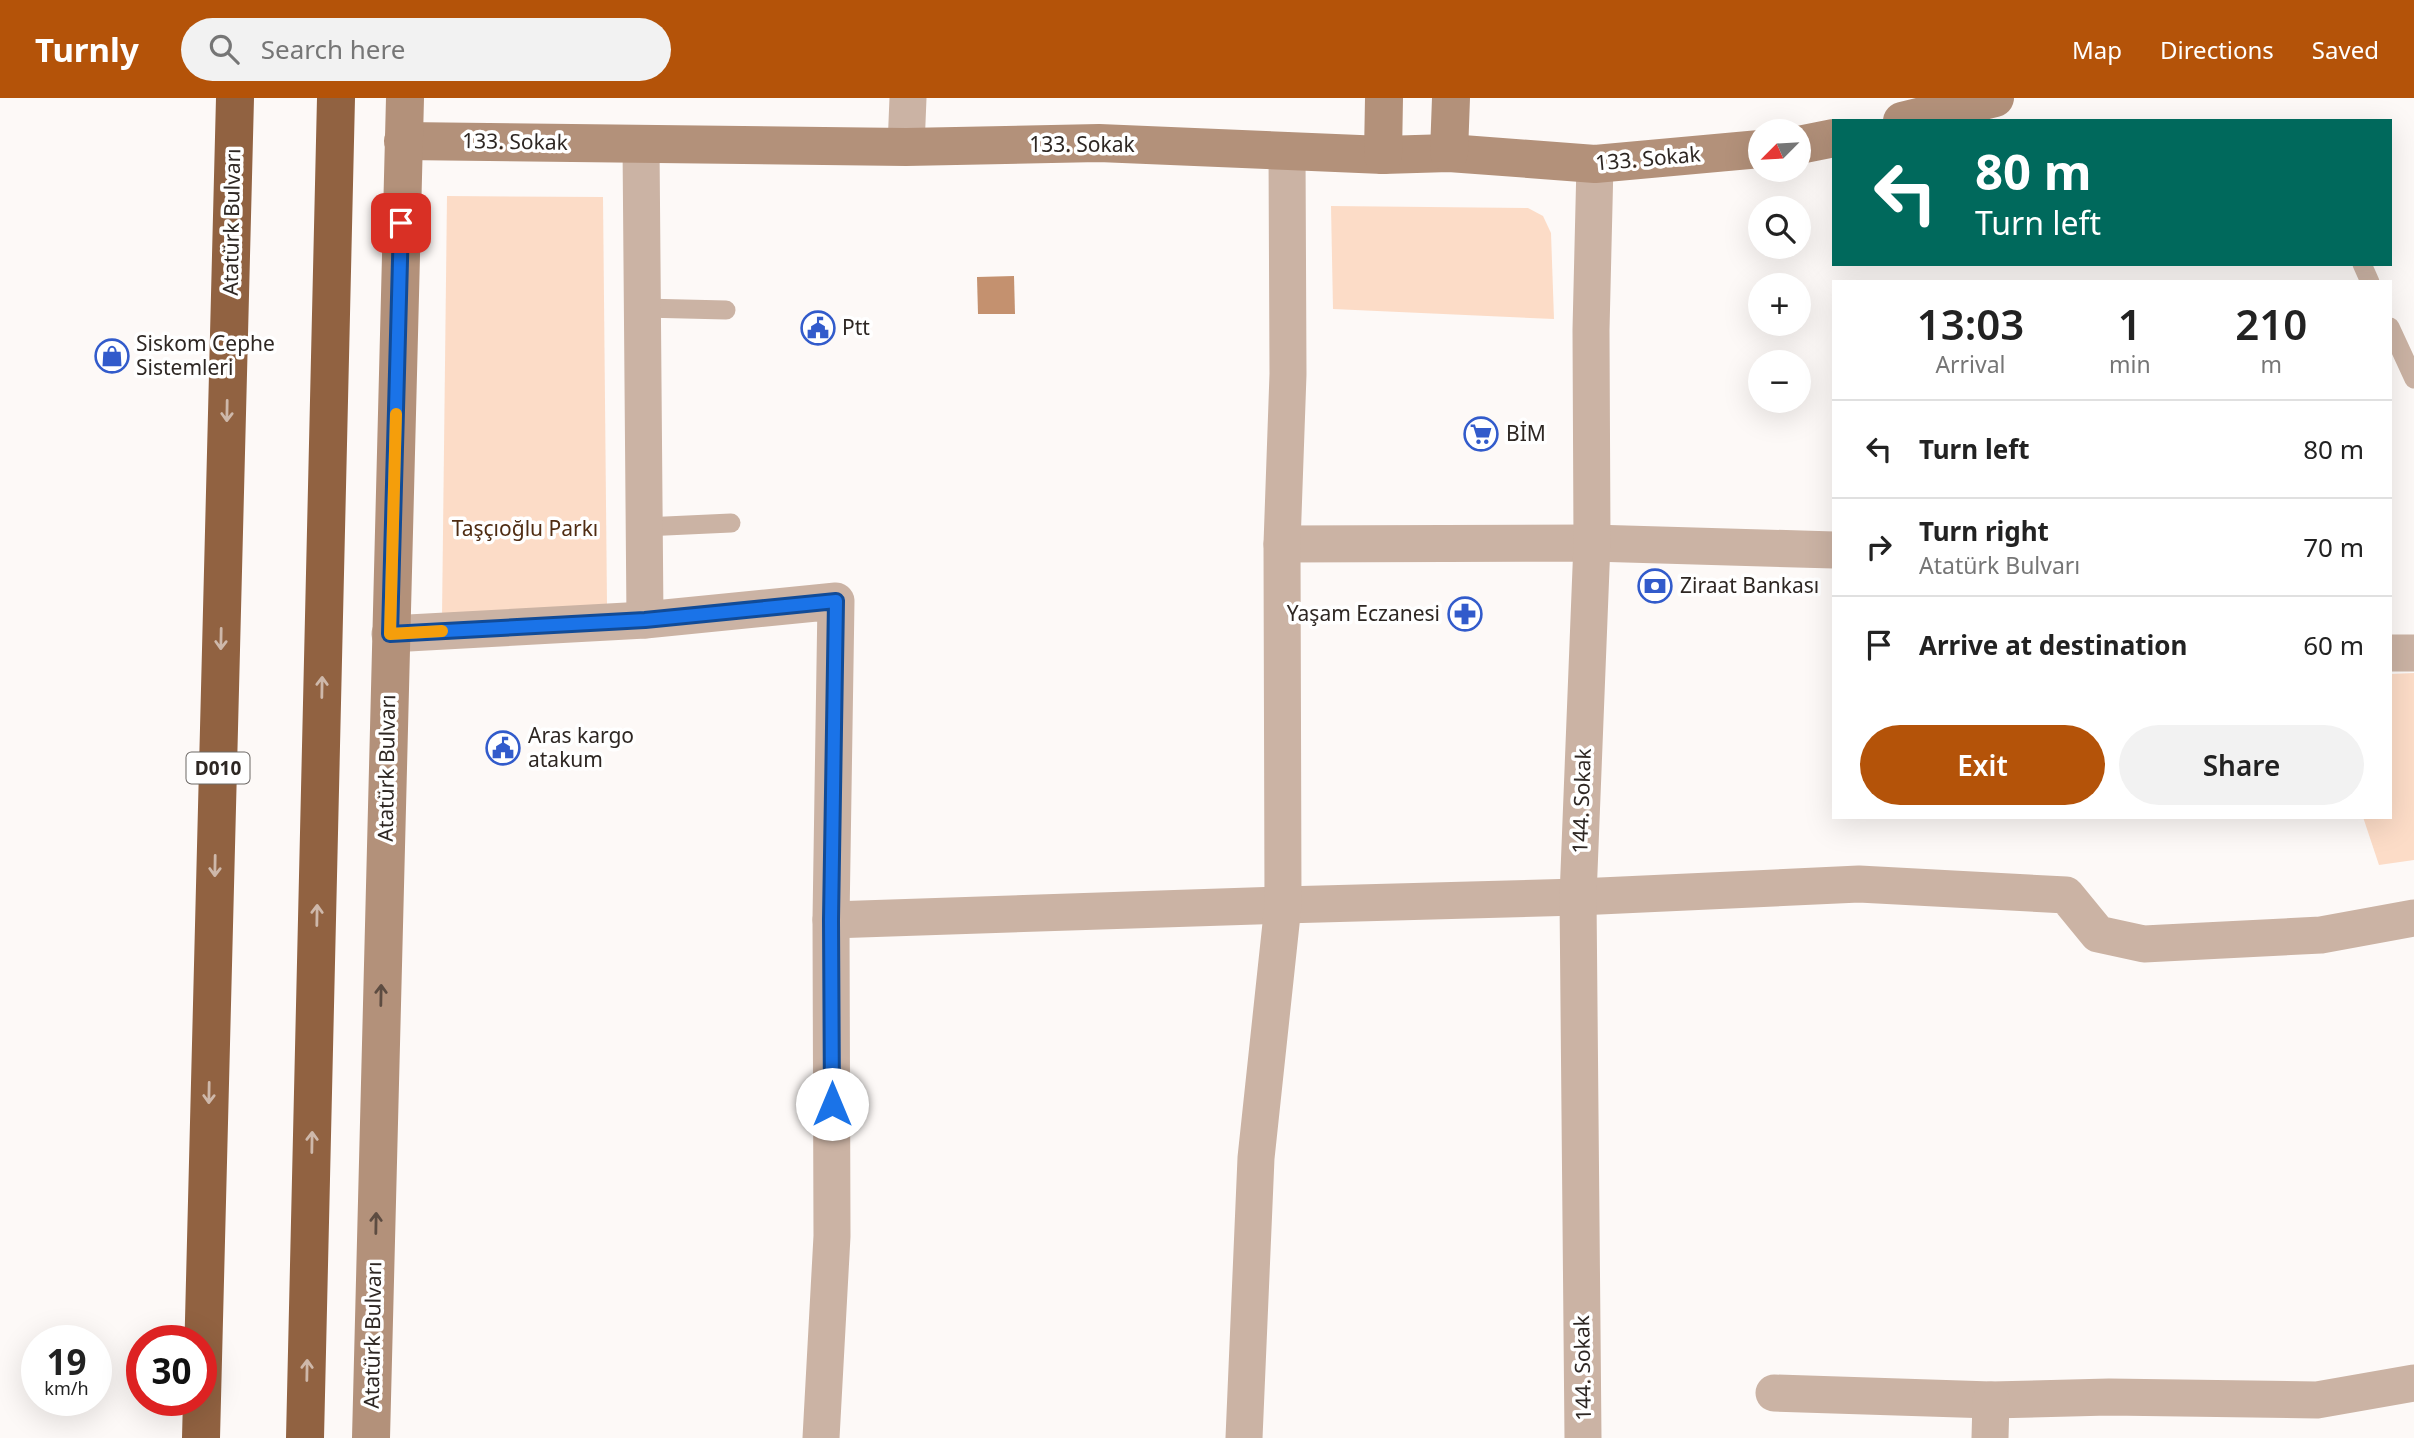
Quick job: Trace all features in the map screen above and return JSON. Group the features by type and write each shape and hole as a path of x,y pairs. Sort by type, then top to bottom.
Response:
{"highway":[{"name":"Atatürk Bulvarı","path":"201,1438 235,98"},
{"path":"305,1438 336,98"}],"street":[{"name":"Atatürk Bulvarı","path":"370,1438 405,98"},
{"path":"906,147 908,98"},
{"path":"1383,155 1384,98"},
{"path":"1450,153 1451,98"},
{"path":"1910,119 1994,98"},
{"path":"1811,143 1832,138"},
{"name":"133. Sokak","path":"403,141 906,147 1099,143 1383,155 1450,153 1595,164 1748,150"},
{"path":"641,144 645,620"},
{"path":"1244,1438 1256,1158 1283,905 1282,544 1287,374 1287,151"},
{"name":"144. Sokak","path":"1583,1438 1578,897 1592,543 1591,330 1595,164"},
{"path":"1282,544 1592,543 1832,550"},
{"path":"390,634 645,620 836,601 831,920 832,1236 821,1438"},
{"path":"2392,653 2414,653"},
{"path":"831,920 1578,897 1859,884 2066,895 2098,934 2144,944 2320,935 2414,918"},
{"path":"1774,1393 1991,1400 2109,1397 2317,1400 2414,1383"},
{"path":"1990,1438 1991,1400"}],"lane":[{"path":"643,308 726,310"},
{"path":"2392,331 2414,379"},
{"path":"644,527 731,523"}],"green space":[{"name":"Taşçıoğlu Parkı","path":"447,196 603,197 607,605 442,617"},
{"path":"1331,206 1528,208 1543,216 1551,233 1554,319 1333,309"},
{"path":"2414,673 2414,860 2379,865 2364,819 2392,819 2392,674"}],"shaded area":[{"path":"1014,276 1015,314 978,314 977,277"}],"slow traffic":[{"path":"396,414 390,634 442,631"}],"place":[{"name":"Ptt","path":"818,328"},
{"name":"Siskom Cephe Sistemleri","path":"112,356"},
{"name":"BİM","path":"1481,434"},
{"name":"Ziraat Bankası","path":"1655,586"},
{"name":"Yaşam Eczanesi","path":"1465,614"},
{"name":"Aras kargo atakum","path":"503,748"}],"route":[{"path":"401,223 390,634 645,620 836,601 831,920 832,1104"}]}
